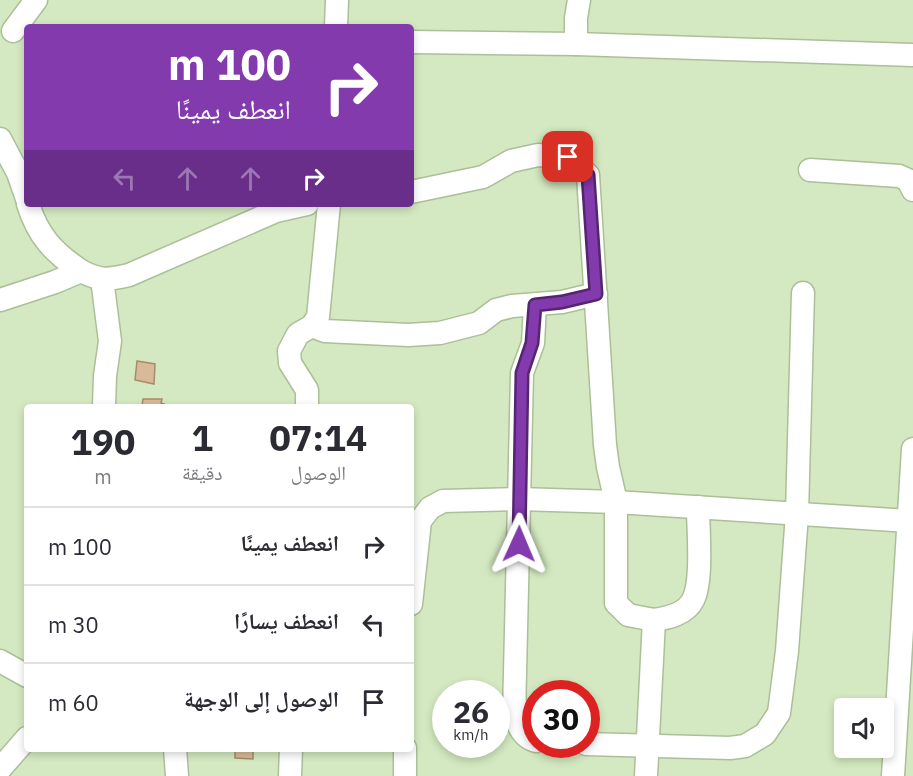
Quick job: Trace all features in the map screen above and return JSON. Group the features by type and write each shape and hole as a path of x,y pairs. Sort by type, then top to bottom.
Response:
{"street":[{"path":"13,31 36,0"},
{"path":"336,24 337,0"},
{"path":"576,44 579,0"},
{"path":"414,42 576,44 913,55"},
{"path":"0,139 18,173 24,190"},
{"path":"414,191 483,177 511,161 538,155 568,157 588,175 605,445 616,502 616,603 628,615 654,620 665,619 680,613 693,601 698,586 698,507"},
{"path":"810,170 899,176 908,180 913,190"},
{"path":"29,207 44,240 62,258 81,271 109,280 129,275 276,210 303,207"},
{"path":"307,404 307,390 290,363 290,351 298,334 312,327 318,317 321,207"},
{"path":"0,300 81,271"},
{"path":"102,279 110,341 104,404"},
{"path":"600,744 730,748 745,746 765,734 779,713 787,651 797,514 803,293"},
{"path":"312,327 325,331 408,335 440,333 479,323 496,310 512,306 562,302 596,294"},
{"path":"522,732 515,715 522,373 532,343 535,305"},
{"path":"893,776 906,665 913,449"},
{"path":"414,576 420,521 430,508 443,501 519,499 616,502 909,521"},
{"path":"646,776 654,620"},
{"path":"0,661 24,674"},
{"path":"0,769 24,741"},
{"path":"175,752 177,776"},
{"path":"290,776 291,752"},
{"path":"405,752 405,776"}],"building":[{"path":"137,361 155,364 154,384 135,380"},
{"path":"143,399 162,399 161,403 164,404 142,404"},
{"path":"235,752 253,752 253,759 235,758"}],"route":[{"path":"519,544 522,373 532,343 535,305 562,302 596,294 588,175 568,157"}]}
